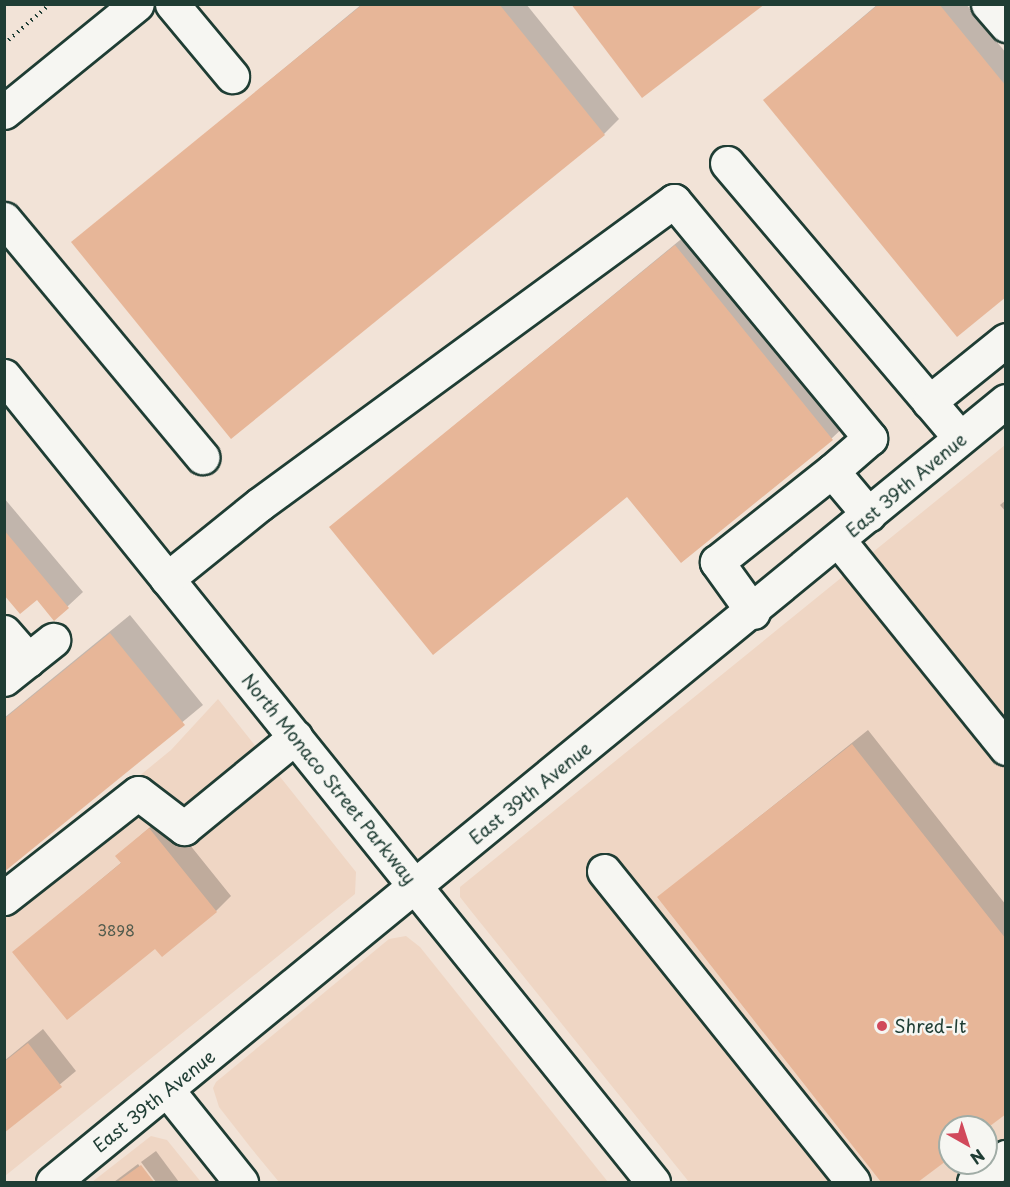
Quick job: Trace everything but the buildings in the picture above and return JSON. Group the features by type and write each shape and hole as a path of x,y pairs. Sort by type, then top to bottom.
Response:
{"street":[{"path":"4,112 137,4"},
{"path":"172,4 232,76"},
{"path":"988,4 1005,25"},
{"path":"727,163 960,438"},
{"path":"167,579 260,504 674,201 870,438 717,562 753,612"},
{"path":"4,219 202,456"},
{"path":"929,402 1005,340"},
{"name":"North Monaco Street Parkway","path":"4,376 653,1182"},
{"name":"East 39th Avenue","path":"53,1182 753,612 1005,401"},
{"path":"832,471 869,515"},
{"path":"839,541 1005,748"},
{"path":"4,632 16,669 53,640"},
{"path":"4,898 138,793 184,828 295,737"},
{"path":"604,872 853,1182"},
{"path":"168,1090 241,1182"},
{"path":"974,1182 1005,1157"}],"path":[{"path":"4,44 50,4"}],"shaded area":[{"path":"1005,445 1005,1182 689,1182 460,897 460,887"},
{"path":"218,699 356,872 355,894 5,1176 5,886 171,750"},
{"path":"406,936 420,947 608,1182 279,1182 251,1148 219,1107 213,1088 216,1082 389,939"},
{"path":"151,1136 167,1140 201,1182 92,1182"}],"place":[{"name":"Shred-It","path":"882,1026"}]}
